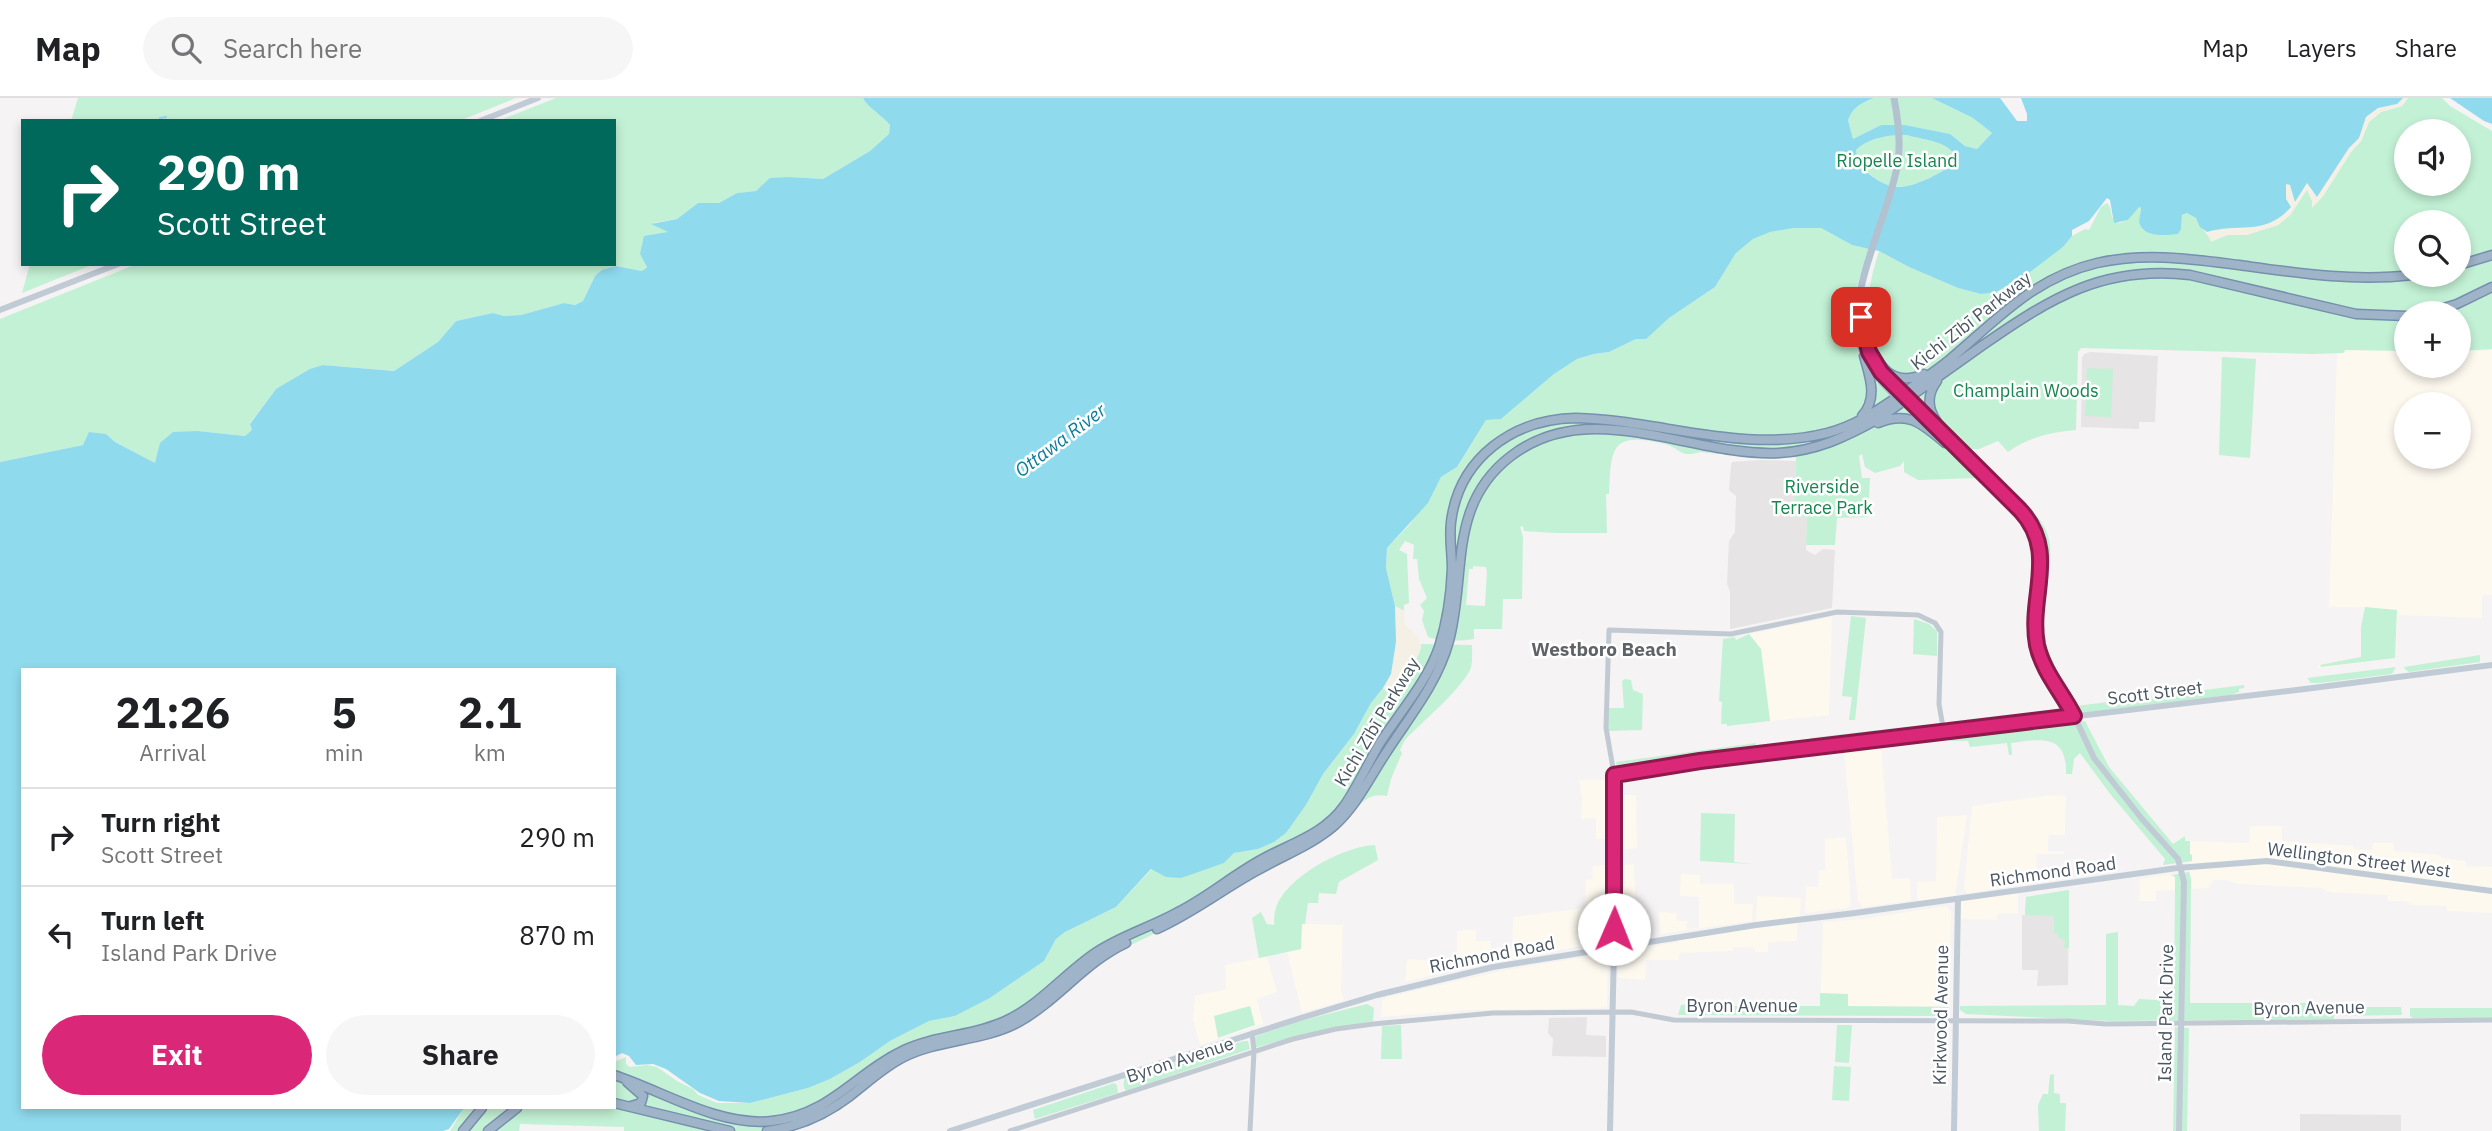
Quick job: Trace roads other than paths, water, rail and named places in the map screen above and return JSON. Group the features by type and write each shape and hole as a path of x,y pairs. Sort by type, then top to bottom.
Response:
{"highway":[{"path":"2471,261 2492,254"},
{"name":"Kichi Zībī Parkway","path":"1902,398 2030,291 2056,277 2090,265 2126,258 2159,256 2341,278 2394,277"},
{"name":"Kichi Zībī Parkway","path":"767,1131 798,1124 827,1111 883,1070 914,1052 1013,1025 1105,953 1185,915 1255,871 1317,839 1334,826 1352,806 1429,688 1456,605 1460,548 1468,514 1477,496 1491,475 1507,459 1531,443 1563,431 1598,428 1723,448 1779,453 1817,447 1852,429 1958,363 2043,305 2072,290 2103,280 2146,273 2172,273 2210,279 2365,316 2394,316"},
{"path":"2463,301 2492,287"},
{"path":"1866,340 1884,369 1903,379 1924,374 1959,351"},
{"path":"1852,429 1865,413 1871,400 1871,383 1864,356"},
{"path":"1949,442 1933,417 1929,398 1937,382 1958,363"},
{"name":"Kichi Zībī Parkway","path":"618,1076 723,1117 755,1122 803,1115 824,1105 908,1048 986,1028 1016,1016 1100,950 1181,911 1248,866 1305,838 1330,822 1345,804 1445,641 1451,588 1450,527 1455,501 1478,459 1510,434 1532,424 1570,418 1772,440 1802,439 1852,429"},
{"path":"1852,429 1889,419 1904,418 1921,424 1949,442"},
{"path":"618,1076 643,1096 638,1106 628,1106"},
{"path":"616,1103 730,1131"},
{"path":"464,1131 481,1109"},
{"path":"491,1129 516,1109"}],"main road":[{"path":"486,119 538,98"},
{"path":"1863,286 1898,162 1899,124 1894,98"},
{"path":"0,310 113,266"},
{"name":"Island Park Drive","path":"1863,286 1861,317 1866,340 1874,362 1902,398"},
{"name":"Island Park Drive","path":"1863,286 1857,317 1859,337 1864,356 1878,378 2027,517 2038,539 2041,560 2035,615 2037,645 2046,671 2064,697 2087,746 2108,778 2165,845 2179,868 2183,895 2179,1131"},
{"name":"Scott Street","path":"1614,775 1700,761 2492,665"},
{"path":"1610,1131 1614,775"},
{"name":"Wellington Street West","path":"2179,868 2267,861 2492,891"},
{"name":"Richmond Road","path":"950,1131 1252,1033 1410,986 1493,967 1756,925 2179,868"},
{"name":"Kirkwood Avenue","path":"1954,1131 1958,899"}],"street":[{"path":"1614,775 1606,725 1609,630 1721,634 1830,612 1921,616 1935,623 1941,632 1940,713 1944,733"},
{"name":"Byron Avenue","path":"1010,1131 1254,1051 1336,1029 1493,1013 1641,1013 1674,1020 2181,1023 2492,1020"},
{"path":"1250,1131 1254,1051 1252,1033"}],"water":[{"name":"Ottawa River","path":"863,98 1874,98 1852,112 1848,120 1853,139 1881,125 1905,125 1950,134 1965,146 1977,149 1992,133 1973,118 1932,98 2000,98 2017,121 2027,121 2021,98 2403,98 2397,104 2378,108 2366,117 2359,138 2349,148 2317,197 2307,183 2295,202 2290,185 2286,184 2286,199 2291,207 2271,222 2207,232 2200,227 2196,218 2187,213 2182,215 2178,234 2157,235 2147,232 2140,225 2139,207 2128,220 2114,223 2110,200 2107,198 2089,221 2072,230 2072,236 2063,247 2030,272 1996,292 1981,294 1958,288 1879,251 1852,245 1821,228 1794,228 1770,232 1753,239 1736,253 1715,287 1669,318 1646,339 1636,339 1609,352 1577,359 1554,374 1501,419 1486,420 1457,467 1441,477 1428,503 1387,548 1386,568 1395,606 1396,642 1391,674 1354,734 1323,774 1286,833 1258,849 1234,853 1224,863 1181,878 1166,877 1151,869 1116,907 1065,932 1056,939 1044,961 990,998 955,1016 929,1021 890,1041 830,1079 808,1088 750,1103 719,1101 700,1093 666,1069 653,1064 636,1065 629,1056 622,1053 616,1056 616,668 21,668 21,1109 463,1109 449,1129 443,1131 0,1131 0,462 83,445 89,432 106,434 115,442 155,463 160,443 173,432 198,431 245,436 252,430 250,424 276,389 310,369 323,365 394,371 438,342 456,321 493,313 504,316 521,315 564,303 575,305 583,301 595,276 602,270 616,266 642,271 647,267 640,254 644,236 668,232 651,224 677,219 698,203 719,203 737,193 756,191 770,178 823,179 870,151 889,134 890,125","holes":["1907,135 1949,149 1956,160 1945,169 1912,185 1887,185 1859,167 1856,150 1867,142"]},
{"path":"2450,98 2492,98 2492,124 2484,121"}],"waterway":[{"path":"160,118 166,117"}],"district":[{"name":"Westboro Beach","path":"1604,649"}],"park label":[{"name":"Riopelle Island","path":"1897,161"},
{"name":"Champlain Woods","path":"2026,391"},
{"name":"Riverside Terrace Park","path":"1822,497"}]}
